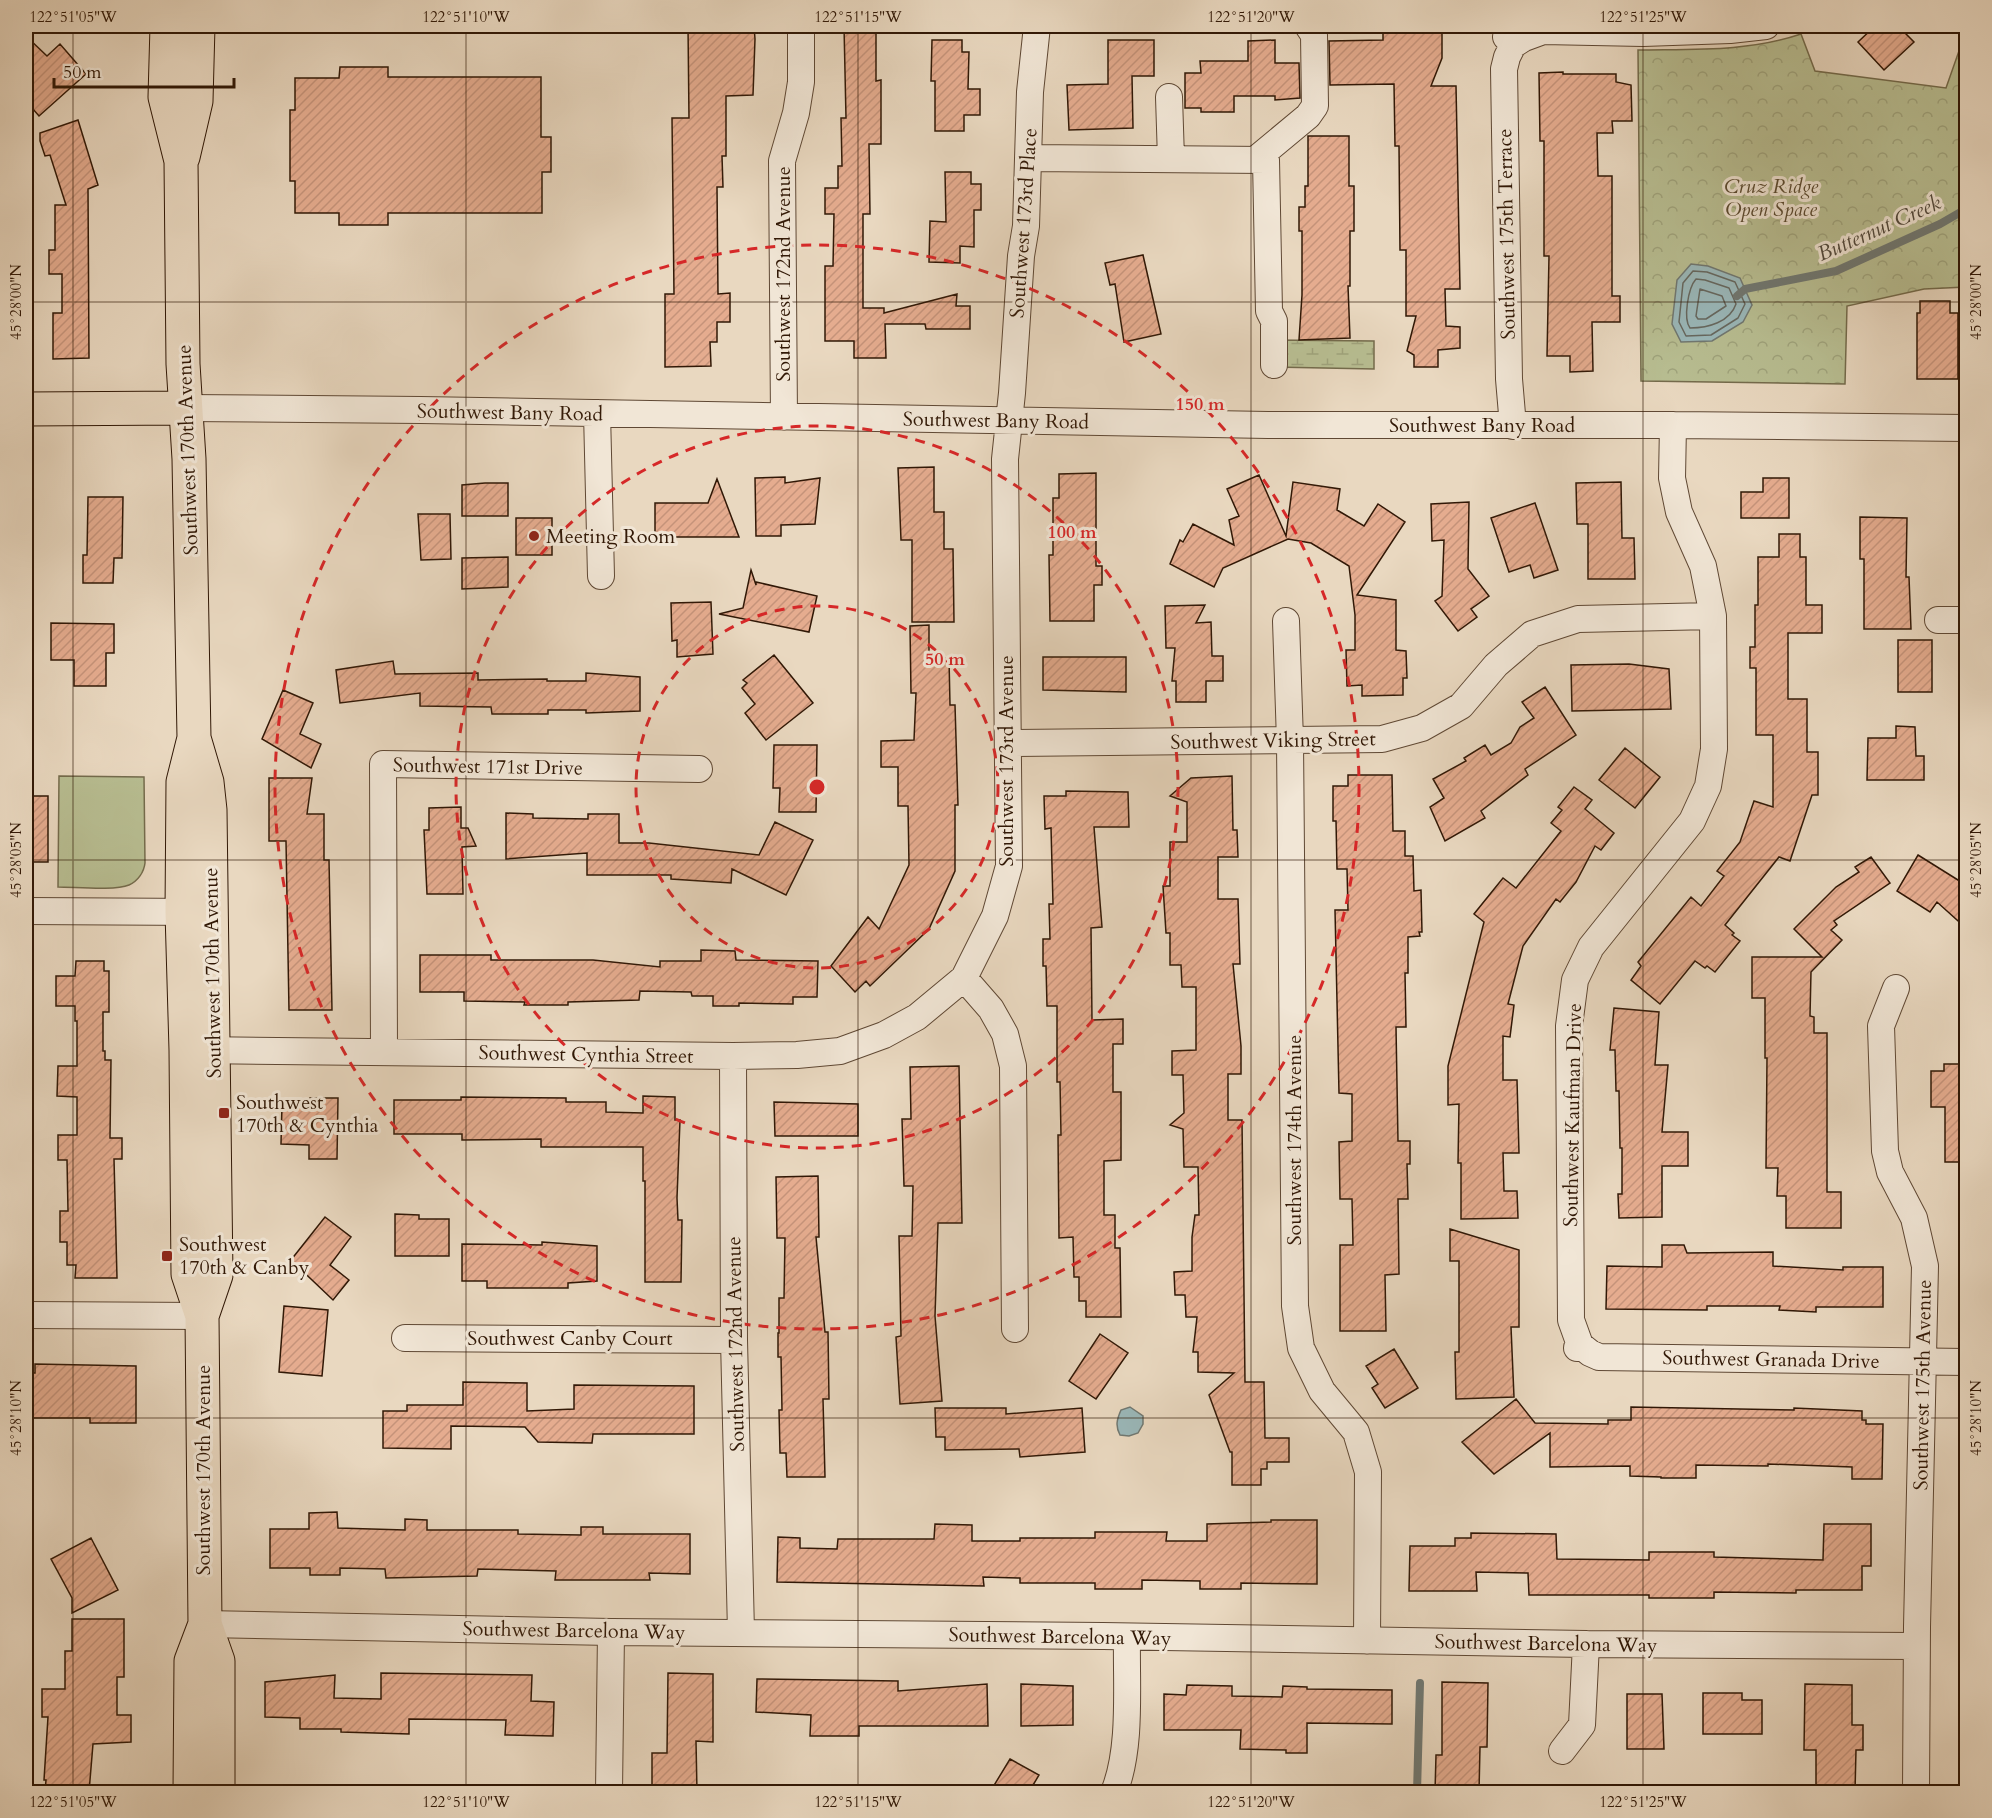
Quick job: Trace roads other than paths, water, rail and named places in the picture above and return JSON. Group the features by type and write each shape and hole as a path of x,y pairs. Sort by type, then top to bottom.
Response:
{"main road":[{"name":"Southwest 170th Avenue","path":"166,26 165,97 182,161"},
{"name":"Southwest 170th Avenue","path":"198,26 196,101 182,161 183,364 189,459 194,738 183,782 196,912 200,1050 188,1274 202,1316 205,1624 218,1661 218,1792"},
{"name":"Southwest Bany Road","path":"26,409 185,408"},
{"name":"Southwest 170th Avenue","path":"189,1792 190,1661 205,1624"}],"street":[{"name":"Southwest 172nd Avenue","path":"784,417 782,161 796,113 801,82 801,26"},
{"name":"Southwest 173rd Place","path":"1008,421 1021,256 1026,226 1030,92 1037,26"},
{"path":"1255,160 1308,116 1315,106 1314,35 1308,26"},
{"name":"Southwest 175th Terrace","path":"1513,426 1508,367 1504,69 1510,41 1543,31 1644,33 1730,30 1766,26"},
{"path":"1169,97 1171,159"},
{"path":"1029,158 1266,160 1269,311 1274,321 1274,365"},
{"name":"Southwest Bany Road","path":"185,408 1280,425 1966,428"},
{"path":"597,413 601,576"},
{"name":"Southwest 173rd Avenue","path":"964,978 995,916 1009,866 1005,459 1008,421"},
{"name":"Southwest Kaufman Drive","path":"1578,1347 1570,1320 1569,1026 1575,980 1591,947 1692,821 1708,786 1714,749 1713,616 1702,566 1679,512 1672,478 1673,425"},
{"name":"Southwest Viking Street","path":"1008,743 1382,739 1422,728 1461,706 1496,665 1532,634 1578,619 1713,616"},
{"path":"1938,620 1966,620"},
{"name":"Southwest 174th Avenue","path":"1286,621 1290,741 1295,1306 1301,1348 1322,1390 1356,1432 1368,1472 1367,1641"},
{"name":"Southwest 171st Drive","path":"384,1051 383,764 699,769"},
{"path":"26,910 196,912"},
{"path":"964,978 991,1009 1005,1034 1013,1066 1015,1329"},
{"name":"Southwest Cynthia Street","path":"200,1050 733,1056 797,1055 840,1051 885,1035 909,1021 964,978"},
{"name":"Southwest 175th Avenue","path":"1896,988 1881,1026 1885,1151 1890,1172 1914,1218 1925,1266 1916,1646 1916,1792"},
{"name":"Southwest 172nd Avenue","path":"733,1056 734,1340 741,1632"},
{"path":"26,1316 202,1316"},
{"name":"Southwest Canby Court","path":"405,1338 734,1340"},
{"name":"Southwest Granada Drive","path":"1578,1347 1599,1357 1966,1362"},
{"name":"Southwest Barcelona Way","path":"205,1624 611,1632 1916,1646"},
{"path":"609,1792 611,1632"},
{"path":"1114,1792 1120,1777 1126,1743 1127,1637"},
{"path":"1562,1751 1582,1725 1586,1644"}],"water":[{"path":"1691,264 1708,266 1740,278 1752,305 1743,322 1712,341 1681,342 1672,324 1677,280"},
{"path":"1130,1407 1143,1416 1143,1424 1138,1433 1129,1436 1120,1435 1117,1426 1118,1416 1121,1410"}],"waterway":[{"name":"Butternut Creek","path":"1737,296 1745,289 1836,271 1940,224 1966,209"},
{"name":"Butternut Creek","path":"1417,1792 1420,1683"}],"place":[{"name":"Meeting Room","path":"534,536"},
{"name":"Southwest 170th & Cynthia","path":"224,1113"},
{"name":"Southwest 170th & Canby","path":"167,1256"}],"park label":[{"name":"Cruz Ridge Open Space","path":"1771,198"}]}
